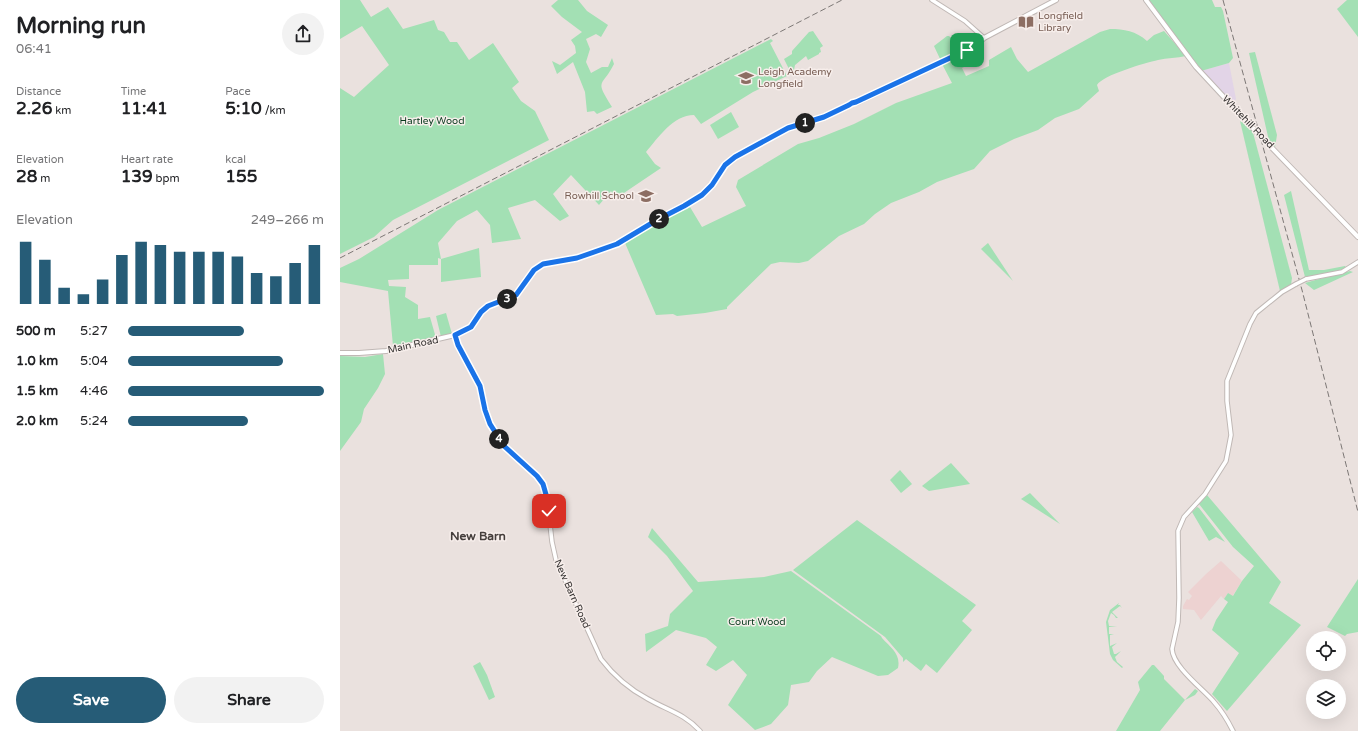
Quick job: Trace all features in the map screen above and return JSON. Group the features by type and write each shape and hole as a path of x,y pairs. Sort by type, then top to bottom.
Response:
{"main road":[{"name":"Main Road","path":"340,353 374,352 406,347 455,335 471,327 481,312 488,306 516,295 534,270 543,264 577,258 617,244 702,195 712,185 725,165 737,155 788,128 824,117 956,55 978,44 984,38 989,37 1056,0"},
{"name":"Whitehill Road","path":"1146,0 1196,67 1358,237"}],"street":[{"path":"932,0 966,21 984,38"},
{"path":"1233,731 1215,703 1190,677 1177,661 1173,652 1178,622 1179,598 1178,532 1185,516 1205,494 1226,461 1231,435 1226,401 1227,381 1250,324 1256,313 1296,284 1306,279 1342,272 1358,262"},
{"name":"New Barn Road","path":"455,335 462,355 478,380 487,416 499,440 537,476 543,484 547,498 552,542 556,559 601,659 628,688 685,717 700,731"}],"shaded area":[{"path":"1229,63 1236,99 1233,104 1201,71"},
{"path":"1221,561 1242,581 1232,597 1228,593 1224,599 1221,596 1201,620 1194,610 1183,609 1183,606 1187,599 1189,600 1192,596 1188,592"}],"green space":[{"name":"Hartley Wood","path":"340,0 360,0 371,17 388,7 403,29 434,20 438,30 444,32 450,42 457,42 469,60 493,43 519,82 512,88 521,101 535,111 549,140 393,220 374,237 340,254 340,88 354,97 389,65 362,26 340,39"},
{"path":"558,0 578,0 587,11 608,25 601,37 596,34 586,39 590,49 586,62 591,73 602,67 608,67 612,58 614,64 602,84 603,91 612,107 597,114 594,111 587,112 585,92 573,62 557,74 552,61 560,65 576,53 575,46 571,40 582,32 562,17 551,6"},
{"path":"1148,0 1212,0 1215,7 1221,7 1223,11 1233,58 1229,63 1201,71"},
{"path":"1347,0 1358,0 1358,37 1337,9"},
{"path":"1110,29 1130,31 1147,41 1154,35 1164,31 1186,56 1161,59 1107,77 1097,85 1099,91 1079,109 1055,118 1038,130 1014,139 990,151 974,169 937,182 919,192 891,203 864,224 839,236 808,261 799,263 780,262 771,264 727,307 727,309 677,316 673,314 656,315 625,243 652,226 690,207 702,227 746,206 736,187 738,180 798,144 819,138 854,124 896,103 952,83 942,64 963,54 968,65 962,68 966,76 989,66 989,60 1011,47 1017,59 1028,72 1100,32"},
{"path":"813,31 823,46 820,48 821,52 808,60 806,56 795,65 794,70 791,73 784,59 792,54 792,51 809,32"},
{"path":"949,36 964,50 941,61 934,46"},
{"path":"771,39 773,41 770,43 787,76 753,92 701,124 694,115 686,116 673,123 661,134 646,152 655,164 661,168 615,199 611,191 599,205 571,175 553,194 569,216 560,221 535,200 508,208 521,239 492,243 490,225 477,210 457,221 438,243 441,259 438,258 438,265 409,265 409,279 388,280 389,286 406,287 405,297 418,305 418,319 430,317 436,338 393,346 388,291 340,282 340,268 359,259 438,210"},
{"path":"1255,52 1277,135 1275,147 1269,141 1249,53"},
{"path":"731,112 739,127 718,139 710,125"},
{"path":"1240,121 1252,129 1292,278 1291,285 1280,291"},
{"path":"1291,191 1309,270 1324,270 1345,266 1346,268 1330,273 1305,277 1284,195"},
{"path":"988,243 1013,281 981,249"},
{"path":"479,248 481,277 441,282 441,259"},
{"path":"1350,271 1353,272 1314,290 1305,283 1339,274"},
{"path":"446,313 452,334 441,337 436,316"},
{"path":"383,354 385,374 378,388 364,409 361,422 340,451 340,356 365,357"},
{"path":"951,463 970,484 929,491 922,486"},
{"path":"900,470 912,484 901,493 890,480"},
{"path":"1030,493 1060,524 1021,499"},
{"path":"1207,495 1281,582 1269,603 1301,625 1227,711 1212,694 1239,653 1212,630 1216,620 1228,602 1224,599 1228,593 1233,596 1242,581 1254,566 1233,547 1199,504"},
{"path":"1197,507 1225,542 1216,537 1209,541 1192,512"},
{"path":"857,520 976,605 962,621 972,630 937,673 926,664 921,671 906,659 903,662 903,658 885,637 793,570"},
{"name":"Court Wood","path":"652,528 698,582 764,577 791,571 881,636 897,655 899,663 898,668 888,675 878,676 832,657 817,671 809,682 791,685 788,705 771,724 755,730 728,705 747,675 733,660 716,671 706,665 717,647 706,638 676,630 646,652 645,634 668,626 670,614 693,591 667,556 648,537"},
{"path":"1358,579 1358,632 1346,635 1346,631 1335,631 1327,627"},
{"path":"1119,603 1118,605 1120,605 1122,608 1120,606 1112,612 1118,618 1111,613 1108,621 1109,626 1117,626 1109,627 1109,634 1114,634 1110,635 1110,646 1117,643 1112,647 1114,654 1121,651 1115,657 1117,662 1123,667 1122,668 1113,660 1110,654 1106,622 1110,610"},
{"path":"480,662 487,675 495,697 489,700 473,666"},
{"path":"1152,665 1154,665 1164,676 1164,679 1185,700 1160,731 1116,731 1140,690 1138,682"},
{"path":"1195,689 1198,691 1195,695 1185,700"}],"railway":[{"path":"340,258 842,0"},
{"path":"1223,0 1302,290 1358,512"}],"place":[{"name":"Longfield Library","path":"1026,22"},
{"name":"Leigh Academy Longfield","path":"746,78"},
{"name":"Rowhill School","path":"646,196"}],"district":[{"name":"New Barn","path":"478,536"}],"route":[{"path":"549,511 543,484 531,469 504,446 490,424 478,380 462,355 455,335 471,327 481,312 491,304 514,297 519,293 534,270 543,264 577,258 617,244 702,195 712,185 725,165 737,155 788,128 824,117 967,50"}]}
